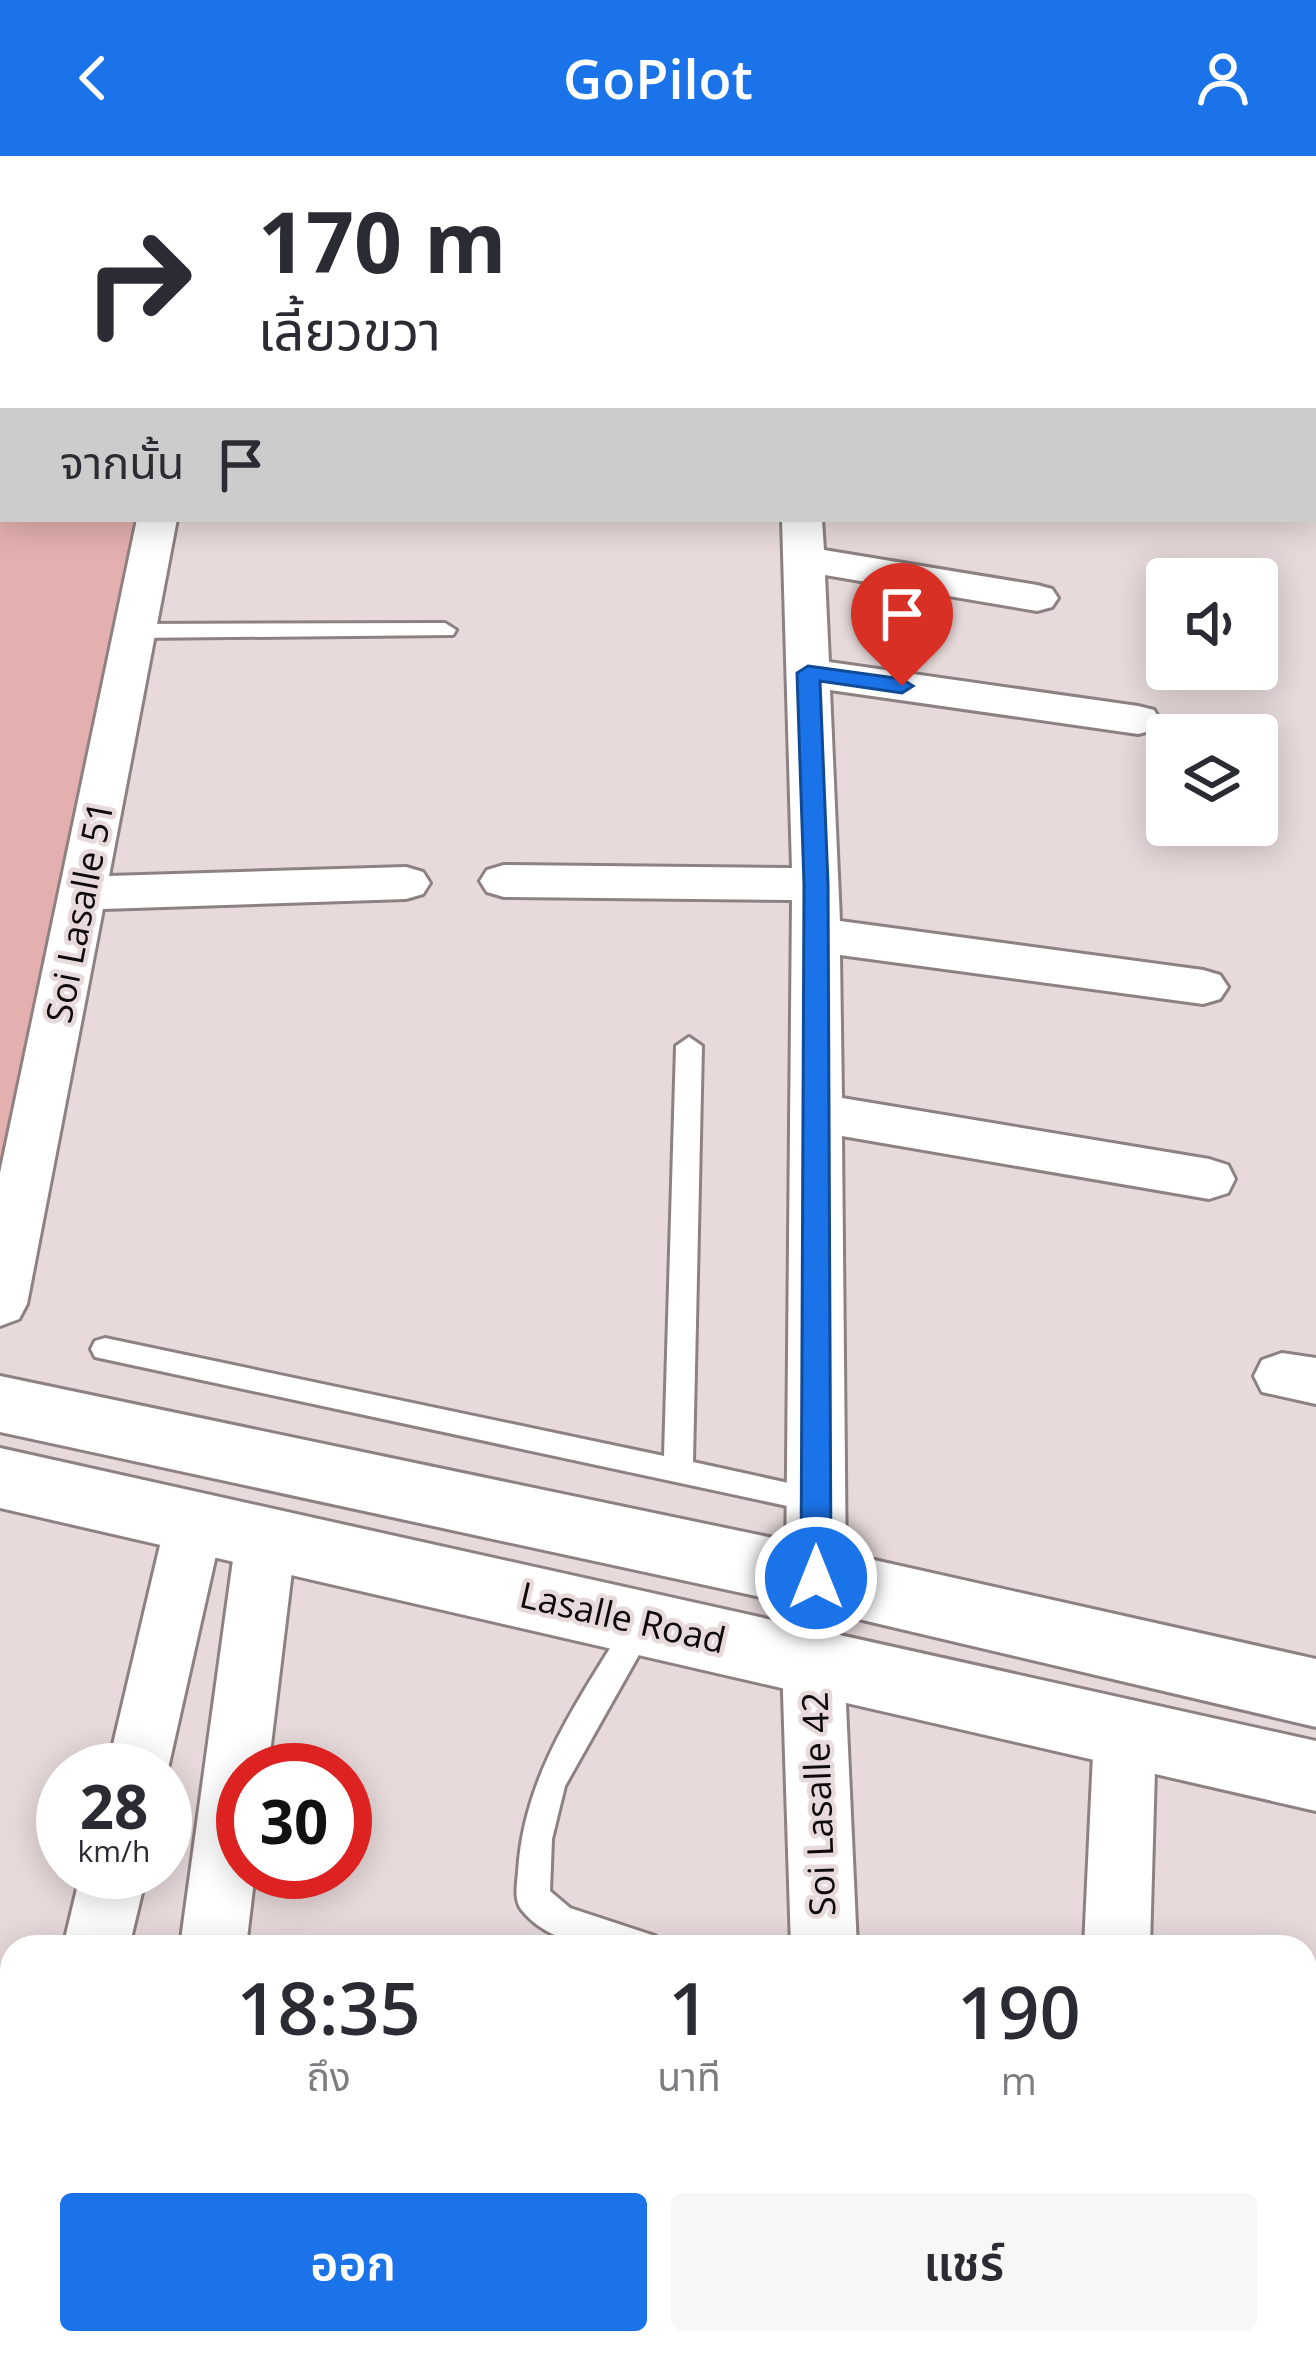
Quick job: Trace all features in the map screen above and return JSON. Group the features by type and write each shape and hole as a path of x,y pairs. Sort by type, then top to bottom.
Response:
{"street":[{"name":"Soi Lasalle 51","path":"0,1304 157,522"},
{"path":"816,1578 816,884 802,533 1037,598"},
{"path":"808,673 1138,720"},
{"path":"504,881 816,884"},
{"path":"83,893 406,883"},
{"path":"816,935 1202,987"},
{"path":"816,1114 1209,1179"},
{"path":"0,1404 816,1578 1316,1693"},
{"name":"Lasalle Road","path":"0,1478 1316,1776"},
{"path":"145,1743 194,1524"},
{"path":"215,1935 266,1538"},
{"name":"Soi Lasalle 42","path":"813,1660 824,1935"},
{"path":"1117,1935 1125,1732"},
{"path":"99,1935 108,1899"}],"lane":[{"path":"136,631 445,630"},
{"path":"678,1470 689,1046"},
{"path":"105,1349 815,1499"},
{"path":"606,1935 560,1920 533,1898 536,1839 550,1782 643,1621"}],"shaded area":[{"path":"0,522 137,522 0,1198"}],"route":[{"path":"816,1578 816,884 808,673 902,686"}]}
